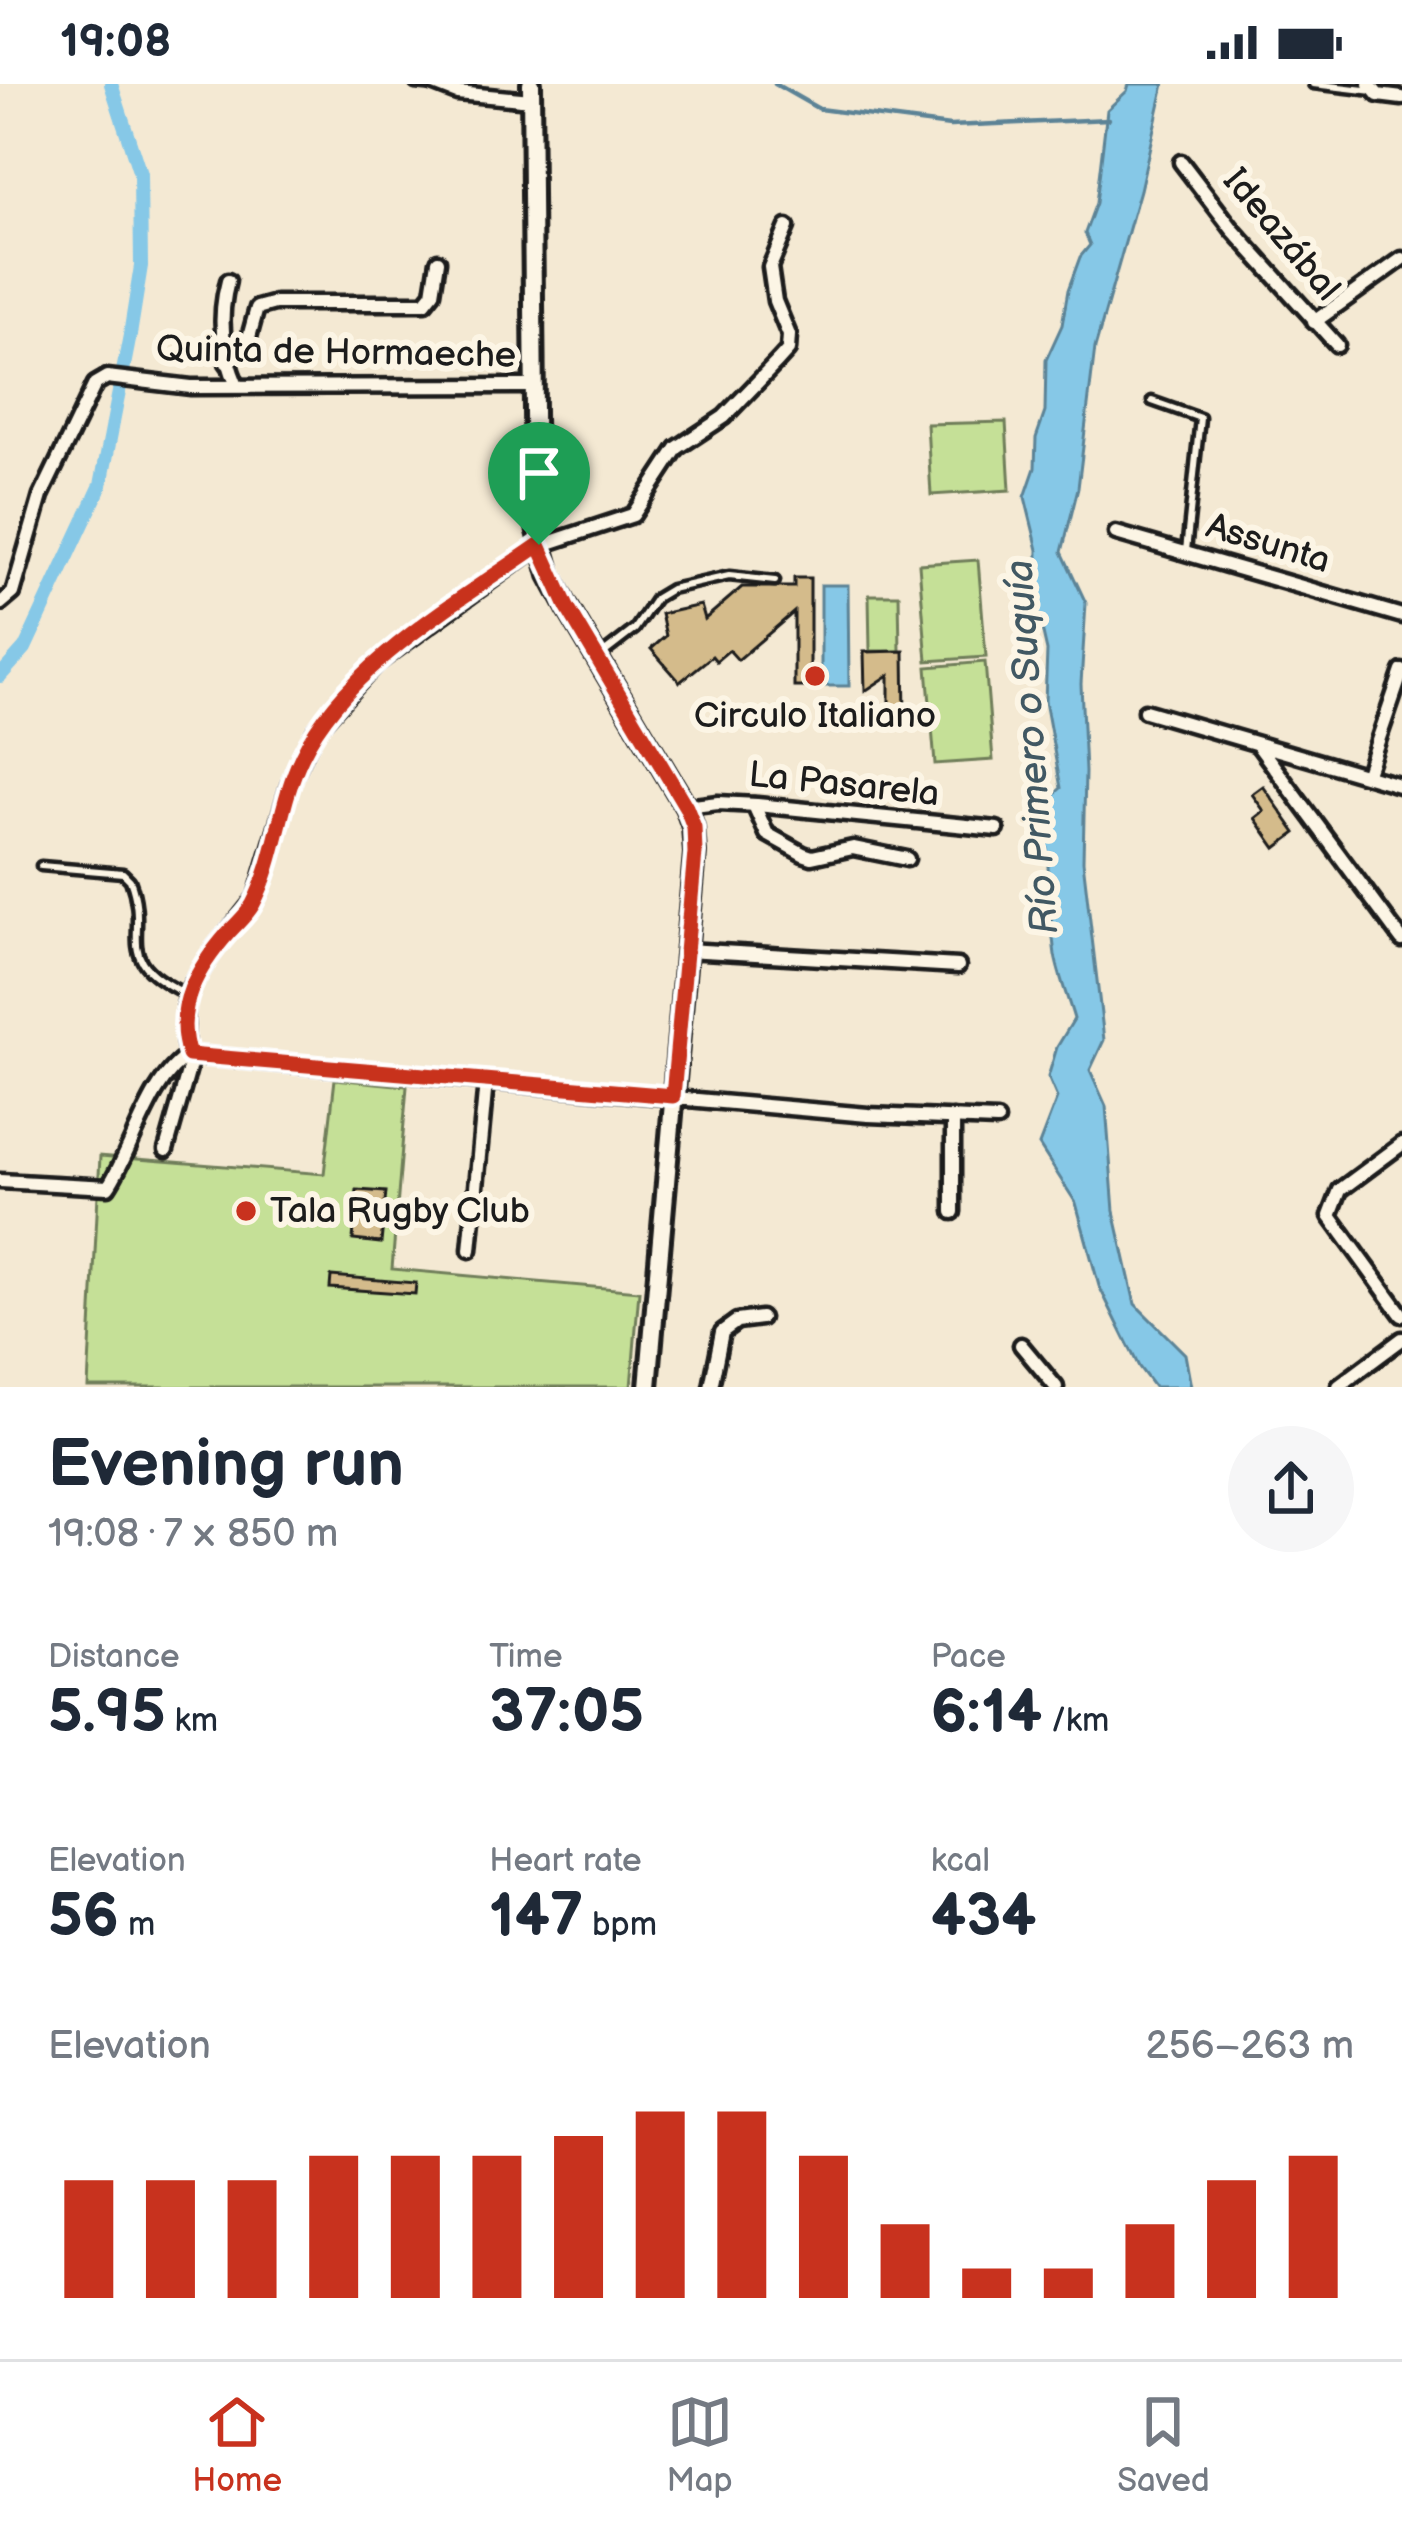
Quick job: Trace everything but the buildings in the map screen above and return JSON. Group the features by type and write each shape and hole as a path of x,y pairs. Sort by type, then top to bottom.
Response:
{"main road":[{"path":"531,92 539,545 558,591 686,807 695,841 648,1387"}],"street":[{"path":"437,85 457,93 531,92"},
{"path":"1371,88 1402,98"},
{"name":"Ideazábal","path":"1181,162 1233,230 1337,345"},
{"path":"166,1150 188,1077 186,994 256,897 289,786 315,731 377,663 539,545 632,515 644,504 677,448 724,417 788,350 789,335 775,301 770,267 787,227"},
{"path":"1315,322 1402,259"},
{"path":"227,363 248,341 257,308 275,303 425,303 433,293 438,261"},
{"path":"228,280 222,343 237,386"},
{"name":"Quinta de Hormaeche","path":"0,604 13,593 41,496 94,385 104,378 191,387 535,386"},
{"name":"Assunta","path":"1116,533 1402,616"},
{"path":"1367,773 1402,670"},
{"path":"1144,711 1402,785"},
{"path":"1258,744 1402,940"},
{"path":"754,805 767,833 803,854 854,848 907,859"},
{"name":"La Pasarela","path":"686,807 754,805 997,829"},
{"path":"686,950 958,966"},
{"path":"0,1181 108,1187 159,1090 189,1055 868,1115 997,1120"},
{"path":"470,1250 486,1082"},
{"path":"953,1118 953,1212"},
{"path":"1402,1144 1340,1190 1331,1206 1333,1224 1402,1315"},
{"path":"711,1387 722,1333 737,1321 761,1318"},
{"path":"1339,1386 1402,1339"},
{"path":"1021,1345 1056,1387"}],"lane":[{"path":"416,84 437,85"},
{"path":"1313,84 1371,88"},
{"path":"1152,401 1199,418 1186,551"},
{"path":"598,658 635,629 656,598 671,589 729,576 775,581"},
{"path":"41,866 123,874 130,880 140,962 161,982 186,994"}],"green space":[{"path":"1006,422 1010,490 931,495 927,424"},
{"path":"978,560 986,657 927,661 919,564"},
{"path":"869,595 899,595 900,651 870,651"},
{"path":"985,662 993,760 935,764 927,667"},
{"name":"Tala Rugby Club","path":"335,1079 407,1086 392,1269 639,1291 631,1387 88,1387 100,1156 324,1174"}],"water":[{"path":"1129,84 1164,84 1095,348 1078,488 1062,552 1086,603 1081,684 1083,861 1104,1040 1090,1070 1106,1106 1114,1211 1135,1304 1185,1354 1191,1387 1154,1387 1139,1367 1099,1286 1076,1203 1039,1145 1057,1098 1048,1077 1057,1047 1074,1019 1053,936 1042,805 1061,788 1045,701 1047,651 1037,607 1038,550 1025,497 1045,412 1046,360 1062,325 1080,257 1090,245 1085,233 1096,203 1107,110"},
{"path":"821,585 848,585 849,686 821,686"}],"waterway":[{"path":"0,676 25,648 101,485 130,335 141,266 140,174 111,84"},
{"path":"775,84 819,109 950,126 1109,119"}],"place":[{"name":"Circulo Italiano","path":"815,676"},
{"name":"Tala Rugby Club","path":"246,1211"}],"route":[{"path":"539,545 567,607 694,827 673,1096 189,1055 186,994 256,897 289,786 315,731 377,663 539,545"}],"water label":[{"name":"Río Primero o Suquía","path":"1033,747"}]}
